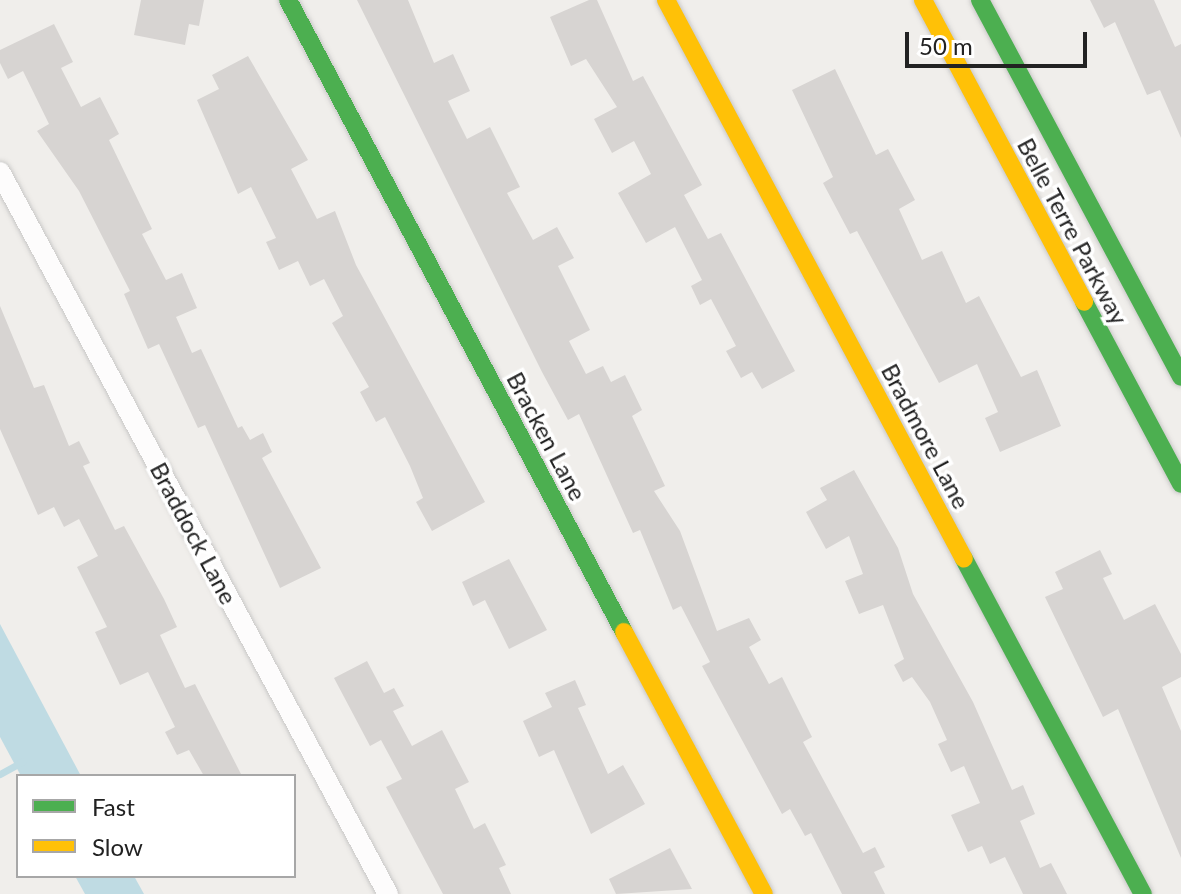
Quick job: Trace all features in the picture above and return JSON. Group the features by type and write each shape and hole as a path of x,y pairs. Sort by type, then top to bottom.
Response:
{"street":[{"name":"Bracken Lane","path":"288,0 764,894"},
{"name":"Bradmore Lane","path":"666,0 1143,894"},
{"name":"Belle Terre Parkway","path":"923,0 1181,484"},
{"name":"Belle Terre Parkway","path":"980,0 1181,377"},
{"name":"Braddock Lane","path":"0,172 388,894"}],"water":[{"path":"0,624 80,774 20,774 0,737"},
{"path":"76,878 135,878 144,894 85,894"}],"building":[{"path":"141,0 204,0 199,26 189,24 185,45 134,35"},
{"path":"357,0 408,0 434,63 453,54 470,91 448,101 467,139 490,127 520,187 507,193 533,240 557,227 574,258 558,266 590,330 569,341 586,374 603,366 611,382 625,375 642,410 632,416 665,486 654,491 680,531 717,631 749,618 761,640 749,647 769,684 782,677 812,737 803,742 863,853 875,847 885,867 874,872 885,894 842,894 811,833 805,836 790,809 782,814 702,666 710,662 681,606 673,610 640,530 633,533 579,414 568,420 542,372"},
{"path":"589,0 597,0 633,81 643,76 702,185 684,195 708,239 721,233 795,371 762,389 752,372 741,378 726,351 736,346 711,299 700,305 691,286 702,280 675,227 646,243 618,193 651,174 634,141 612,153 594,119 617,107 586,59 571,66 550,17"},
{"path":"1090,0 1154,0 1175,47 1181,44 1181,138 1160,90 1147,95 1115,22 1104,28"},
{"path":"54,24 73,62 61,68 81,107 100,97 119,134 109,140 152,229 142,234 166,280 182,273 197,308 176,317 192,353 201,349 238,428 242,426 250,440 263,433 272,452 262,458 321,568 280,588 205,425 198,428 159,344 148,349 124,294 130,291 79,191 37,131 49,124 23,71 8,79 0,63 0,50"},
{"path":"248,56 308,160 291,169 317,219 335,211 356,265 485,502 432,531 416,502 423,498 410,466 385,417 376,422 360,392 369,387 332,323 343,316 324,279 310,286 298,261 279,270 266,242 276,238 251,187 238,194 197,100 219,89 212,75"},
{"path":"835,69 876,155 888,149 915,200 899,209 922,260 942,251 966,303 979,296 1021,377 1037,370 1061,426 1000,452 985,418 998,412 977,364 939,383 857,231 850,234 823,183 833,177 792,90"},
{"path":"0,306 34,388 44,385 69,446 79,441 90,463 83,466 115,530 124,526 164,599 177,627 160,635 185,688 195,684 241,774 203,774 189,750 177,755 165,732 175,727 148,672 120,685 95,632 107,627 77,567 98,556 79,519 64,527 54,507 38,515 0,429"},
{"path":"854,470 898,548 913,594 973,702 1012,790 1023,785 1035,814 1020,821 1040,868 1051,863 1067,894 1023,894 1005,857 990,864 982,846 968,852 951,815 980,803 964,766 951,772 938,744 947,740 930,702 912,677 903,682 894,665 904,659 883,605 859,614 845,581 863,574 849,536 826,549 806,512 827,500 820,488"},
{"path":"1100,550 1112,574 1103,578 1124,620 1155,604 1181,654 1181,677 1162,687 1181,731 1181,858 1118,709 1103,717 1045,597 1063,589 1055,572"},
{"path":"509,559 547,630 509,649 485,600 473,606 462,582"},
{"path":"367,661 384,693 394,688 404,706 393,711 412,746 442,730 469,782 455,789 474,829 485,823 506,865 499,868 511,894 443,894 386,787 402,779 381,740 370,746 334,678"},
{"path":"575,680 586,705 578,708 608,774 623,765 645,804 591,834 554,750 539,757 523,721 552,707 545,693"},
{"path":"670,848 692,889 616,894 609,879"}],"waterway":[{"path":"0,774 23,761"}],"traffic: fast":[{"path":"288,0 624,632"},
{"path":"980,0 1181,377"},
{"path":"1084,302 1181,484"},
{"path":"964,559 1143,894"}],"traffic: slow":[{"path":"666,0 964,559"},
{"path":"923,0 1084,302"},
{"path":"624,632 764,894"}]}
